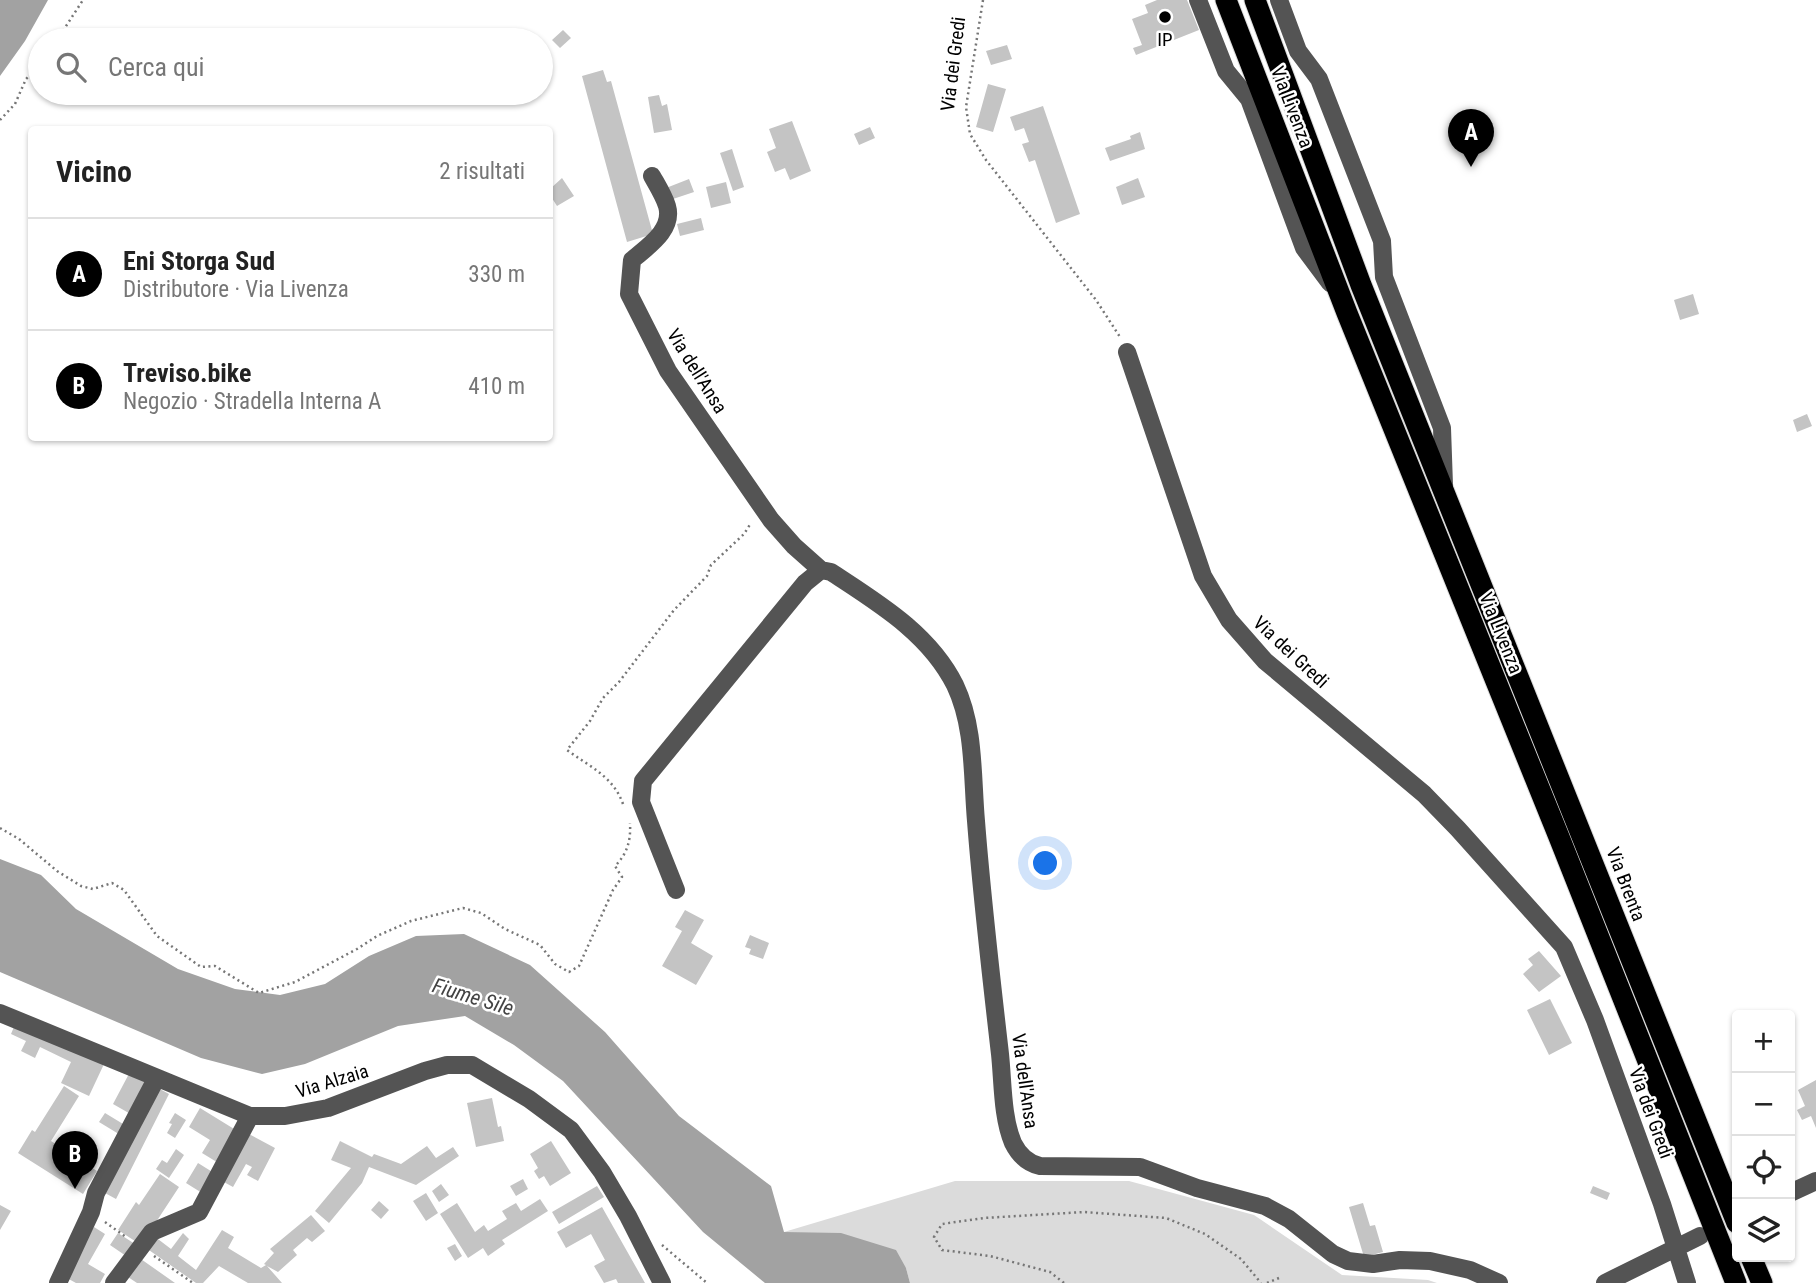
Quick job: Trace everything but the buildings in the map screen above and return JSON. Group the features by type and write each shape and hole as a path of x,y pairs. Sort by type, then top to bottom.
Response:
{"highway":[{"name":"Via Livenza","path":"1226,0 1342,299 1736,1283"},
{"name":"Via Livenza","path":"1255,0 1361,285 1577,821"},
{"name":"Via Brenta","path":"1577,821 1732,1210"},
{"path":"1753,1262 1762,1283"}],"street":[{"path":"1198,0 1226,71 1249,99 1304,248 1342,299"},
{"path":"1279,0 1298,51 1319,79 1382,241 1384,277 1442,428 1444,489"},
{"name":"Via dell'Ansa","path":"652,176 668,207 667,223 657,238 632,260 629,294 668,372 761,506 794,546 821,570 831,572 910,627 937,657 960,698 969,733 1006,1110 1011,1138 1022,1157 1040,1166 1140,1167 1197,1188 1265,1206 1289,1219 1333,1254 1348,1261 1373,1264 1400,1260 1430,1261 1470,1270 1499,1283"},
{"name":"Via dei Gredi","path":"1127,352 1203,576 1229,620 1265,661 1424,793 1564,947 1595,1020 1687,1283"},
{"path":"676,890 641,802 643,781 805,583 821,570"},
{"name":"Via Alzaia","path":"0,1013 250,1116 285,1116 328,1108 436,1068 472,1065 529,1099 571,1130 602,1172 662,1283"},
{"path":"58,1283 91,1212 96,1193 156,1079"},
{"path":"114,1283 152,1232 198,1212 250,1116"},
{"path":"1795,1192 1816,1181"},
{"path":"1605,1283 1700,1236"}],"path":[{"path":"65,28 83,0"},
{"name":"Via dei Gredi","path":"983,0 966,107 970,134 986,160 1096,300 1127,352"},
{"path":"0,120 15,104 28,77"},
{"path":"625,807 618,789 606,776 567,750 590,721 603,698 619,682 674,610 707,576 711,565 744,534 761,506"},
{"path":"0,828 19,839 57,871 81,886 93,889 112,883 124,890 157,936 201,967 215,966 259,993 295,982 377,936 411,921 463,908 481,913 505,929 540,945 555,964 569,972 579,967 613,890 622,877 615,866 625,856 630,837 627,816"},
{"path":"1064,1283 1050,1272 990,1256 943,1250 934,1237 942,1224 984,1218 1084,1212 1166,1218 1205,1234 1241,1259 1261,1283"},
{"path":"658,1241 708,1283"},
{"path":"1267,1283 1279,1278"}],"shaded area":[{"path":"955,1181 1129,1181 1254,1215 1342,1275 1428,1280 1437,1283 910,1283 906,1268 784,1232"}],"water":[{"path":"0,0 48,0 32,28 28,28 25,41 0,76"},
{"name":"Fiume Sile","path":"0,859 41,875 76,909 178,969 235,989 280,995 325,984 369,956 416,936 464,934 530,965 605,1032 679,1116 771,1186 784,1232 841,1233 896,1250 906,1268 910,1283 765,1283 703,1232 563,1081 514,1045 465,1016 398,1026 305,1064 262,1074 201,1058 0,972"}],"place":[{"name":"IP","path":"1165,17"},
{"name":"Eni Storga Sud","path":"1471,167"},
{"name":"Treviso.bike","path":"75,1189"}]}
